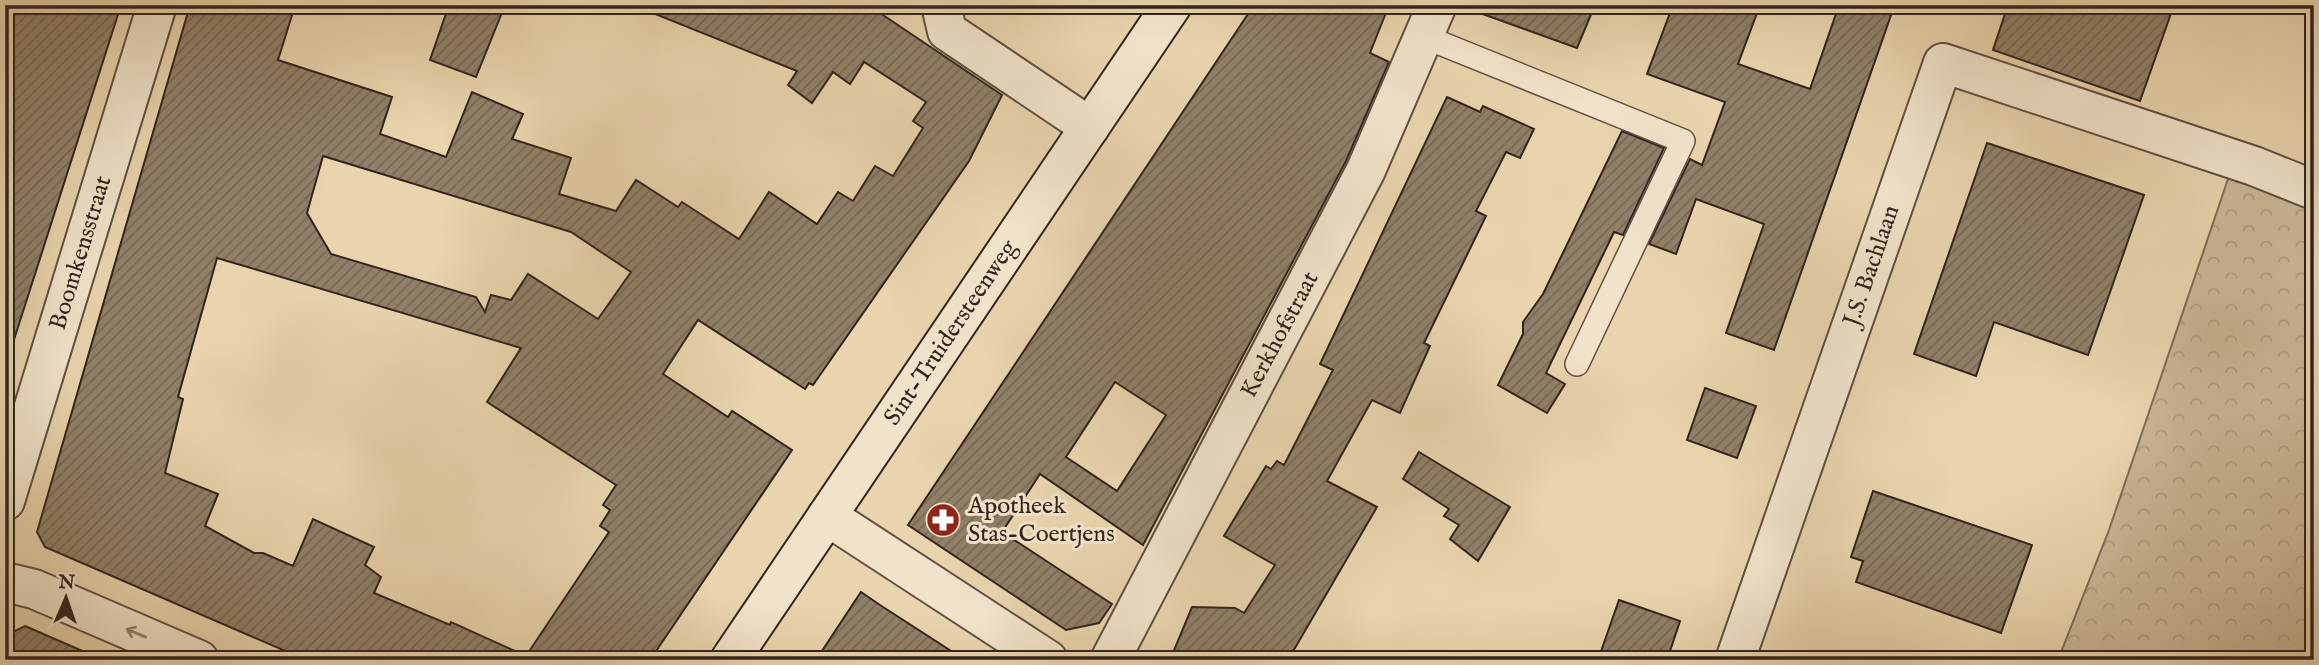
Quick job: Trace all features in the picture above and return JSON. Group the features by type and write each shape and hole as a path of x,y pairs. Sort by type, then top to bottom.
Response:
{"street":[{"name":"Boomkensstraat","path":"5,501 157,5"},
{"path":"941,5 947,31 1090,127"},
{"name":"Sint-Truidersteenweg","path":"730,660 1172,5"},
{"name":"Kerkhofstraat","path":"1110,660 1366,170 1431,21"},
{"name":"J.S. Bachlaan","path":"1735,660 1943,64 2254,166 2314,190"},
{"path":"827,516 1048,660"},
{"path":"5,582 34,589 199,660"}],"lane":[{"path":"1431,21 1683,141 1577,364"}],"green space":[{"path":"2229,176 2314,180 2314,660 2058,660 2109,530"}],"building":[{"path":"5,5 121,5 12,346 5,345"},
{"path":"190,5 268,5 293,12 278,60 392,97 380,134 446,157 472,92 523,114 512,139 571,158 559,194 616,211 636,180 678,207 682,202 739,239 769,192 817,224 838,192 853,201 875,166 893,176 923,128 913,121 926,102 864,62 850,84 833,72 812,103 788,85 797,71 633,5 868,5 1002,95 969,161 813,385 809,383 805,389 698,320 663,374 728,417 732,411 792,450 650,660 306,660 45,547 37,532","holes":["323,156 571,232 631,272 598,319 528,274 511,300 491,295 485,312 476,297 331,254 307,213","217,258 521,348 487,402 616,485 603,505 610,510 600,526 609,532 526,656 451,622 450,625 374,593 381,577 365,565 374,547 313,519 293,566 263,553 254,553 205,526 218,494 165,473 183,399 178,397"]},
{"path":"449,5 505,5 476,77 430,60"},
{"path":"1254,5 1389,5 1370,53 1389,62 1346,161 1143,545 1040,474 1002,532 1112,604 1099,623 1066,630 908,525","holes":["1115,382 1166,415 1117,491 1066,457"]},
{"path":"1470,5 1595,5 1577,48 1469,9"},
{"path":"1673,5 1760,5 1738,64 1810,89 1839,5 1862,5 1891,15 1774,350 1726,333 1764,224 1696,199 1676,254 1649,244 1690,159 1702,165 1725,102 1647,74"},
{"path":"2008,5 2174,5 2140,101 1993,50"},
{"path":"1447,97 1480,112 1483,106 1534,129 1520,158 1506,152 1476,211 1486,216 1424,343 1430,346 1400,413 1372,400 1327,481 1377,507 1288,660 1170,660 1192,607 1235,608 1244,613 1275,565 1224,536 1266,466 1271,469 1277,461 1284,465 1333,370 1320,364"},
{"path":"1622,131 1664,148 1623,235 1614,232 1546,373 1565,384 1547,413 1498,385 1523,334 1523,322 1543,294"},
{"path":"1987,143 2144,195 2088,355 1994,322 1976,376 1914,354"},
{"path":"1705,388 1756,406 1737,458 1687,440"},
{"path":"1419,452 1510,507 1478,561 1450,539 1459,525 1444,516 1449,509 1403,479"},
{"path":"1873,491 2032,545 2001,633 1856,582 1863,561 1851,557"},
{"path":"861,592 880,605 965,660 816,660"},
{"path":"1619,600 1680,621 1667,660 1598,660"},
{"path":"25,626 103,660 5,660 9,634"}],"place":[{"name":"Apotheek Stas-Coertjens","path":"943,520"}]}
